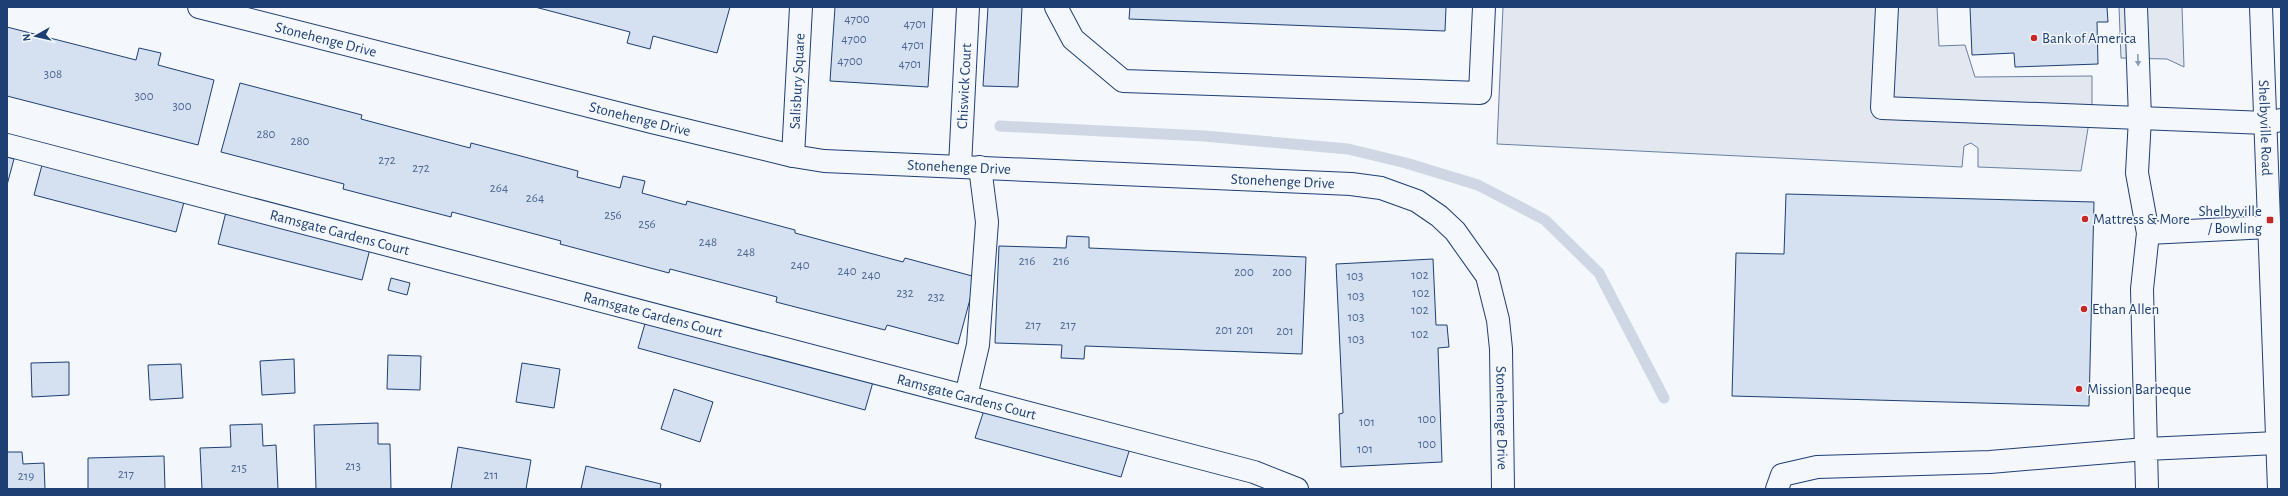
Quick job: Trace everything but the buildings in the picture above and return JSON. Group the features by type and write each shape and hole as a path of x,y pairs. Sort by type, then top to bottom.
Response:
{"street":[{"name":"Stonehenge Drive","path":"200,7 644,120 793,156 824,161 970,166 1351,184 1381,188 1417,201 1439,216 1455,231 1487,276 1498,320 1501,349 1503,489"},
{"name":"Salisbury Square","path":"793,156 801,7"},
{"name":"Chiswick Court","path":"966,396 978,346 987,222 970,166 968,7"},
{"path":"1056,7 1073,39 1123,82 1480,93 1484,7"},
{"path":"1887,7 1882,108 2276,125"},
{"path":"2136,7 2140,118 2137,173 2148,233 2142,289 2147,489"},
{"name":"Shelbyville Road","path":"2261,7 2276,125 2269,227 2276,276 2279,413 2277,443 2279,489"},
{"name":"Ramsgate Gardens Court","path":"7,145 1254,472 1297,489"},
{"path":"2148,233 2269,227"},
{"path":"1777,489 1782,475 1817,467 1990,462 2146,449 2277,443"}],"shaded area":[{"path":"1503,7 1937,7 1939,46 1965,45 1975,77 2092,76 2092,104 2081,171 1978,167 1978,148 1971,143 1964,146 1962,167 1497,144"},
{"path":"2119,7 2182,7 2184,67 2167,59 2121,58"}],"waterway":[{"path":"1000,126 1204,136 1348,149 1406,163 1478,185 1545,220 1599,273 1664,398"}],"place":[{"name":"Bank of America","path":"2034,38"},
{"name":"Mattress & More","path":"2085,219"},
{"name":"Shelbyville / Bowling","path":"2270,220"},
{"name":"Ethan Allen","path":"2084,309"},
{"name":"Mission Barbeque","path":"2079,389"}]}
